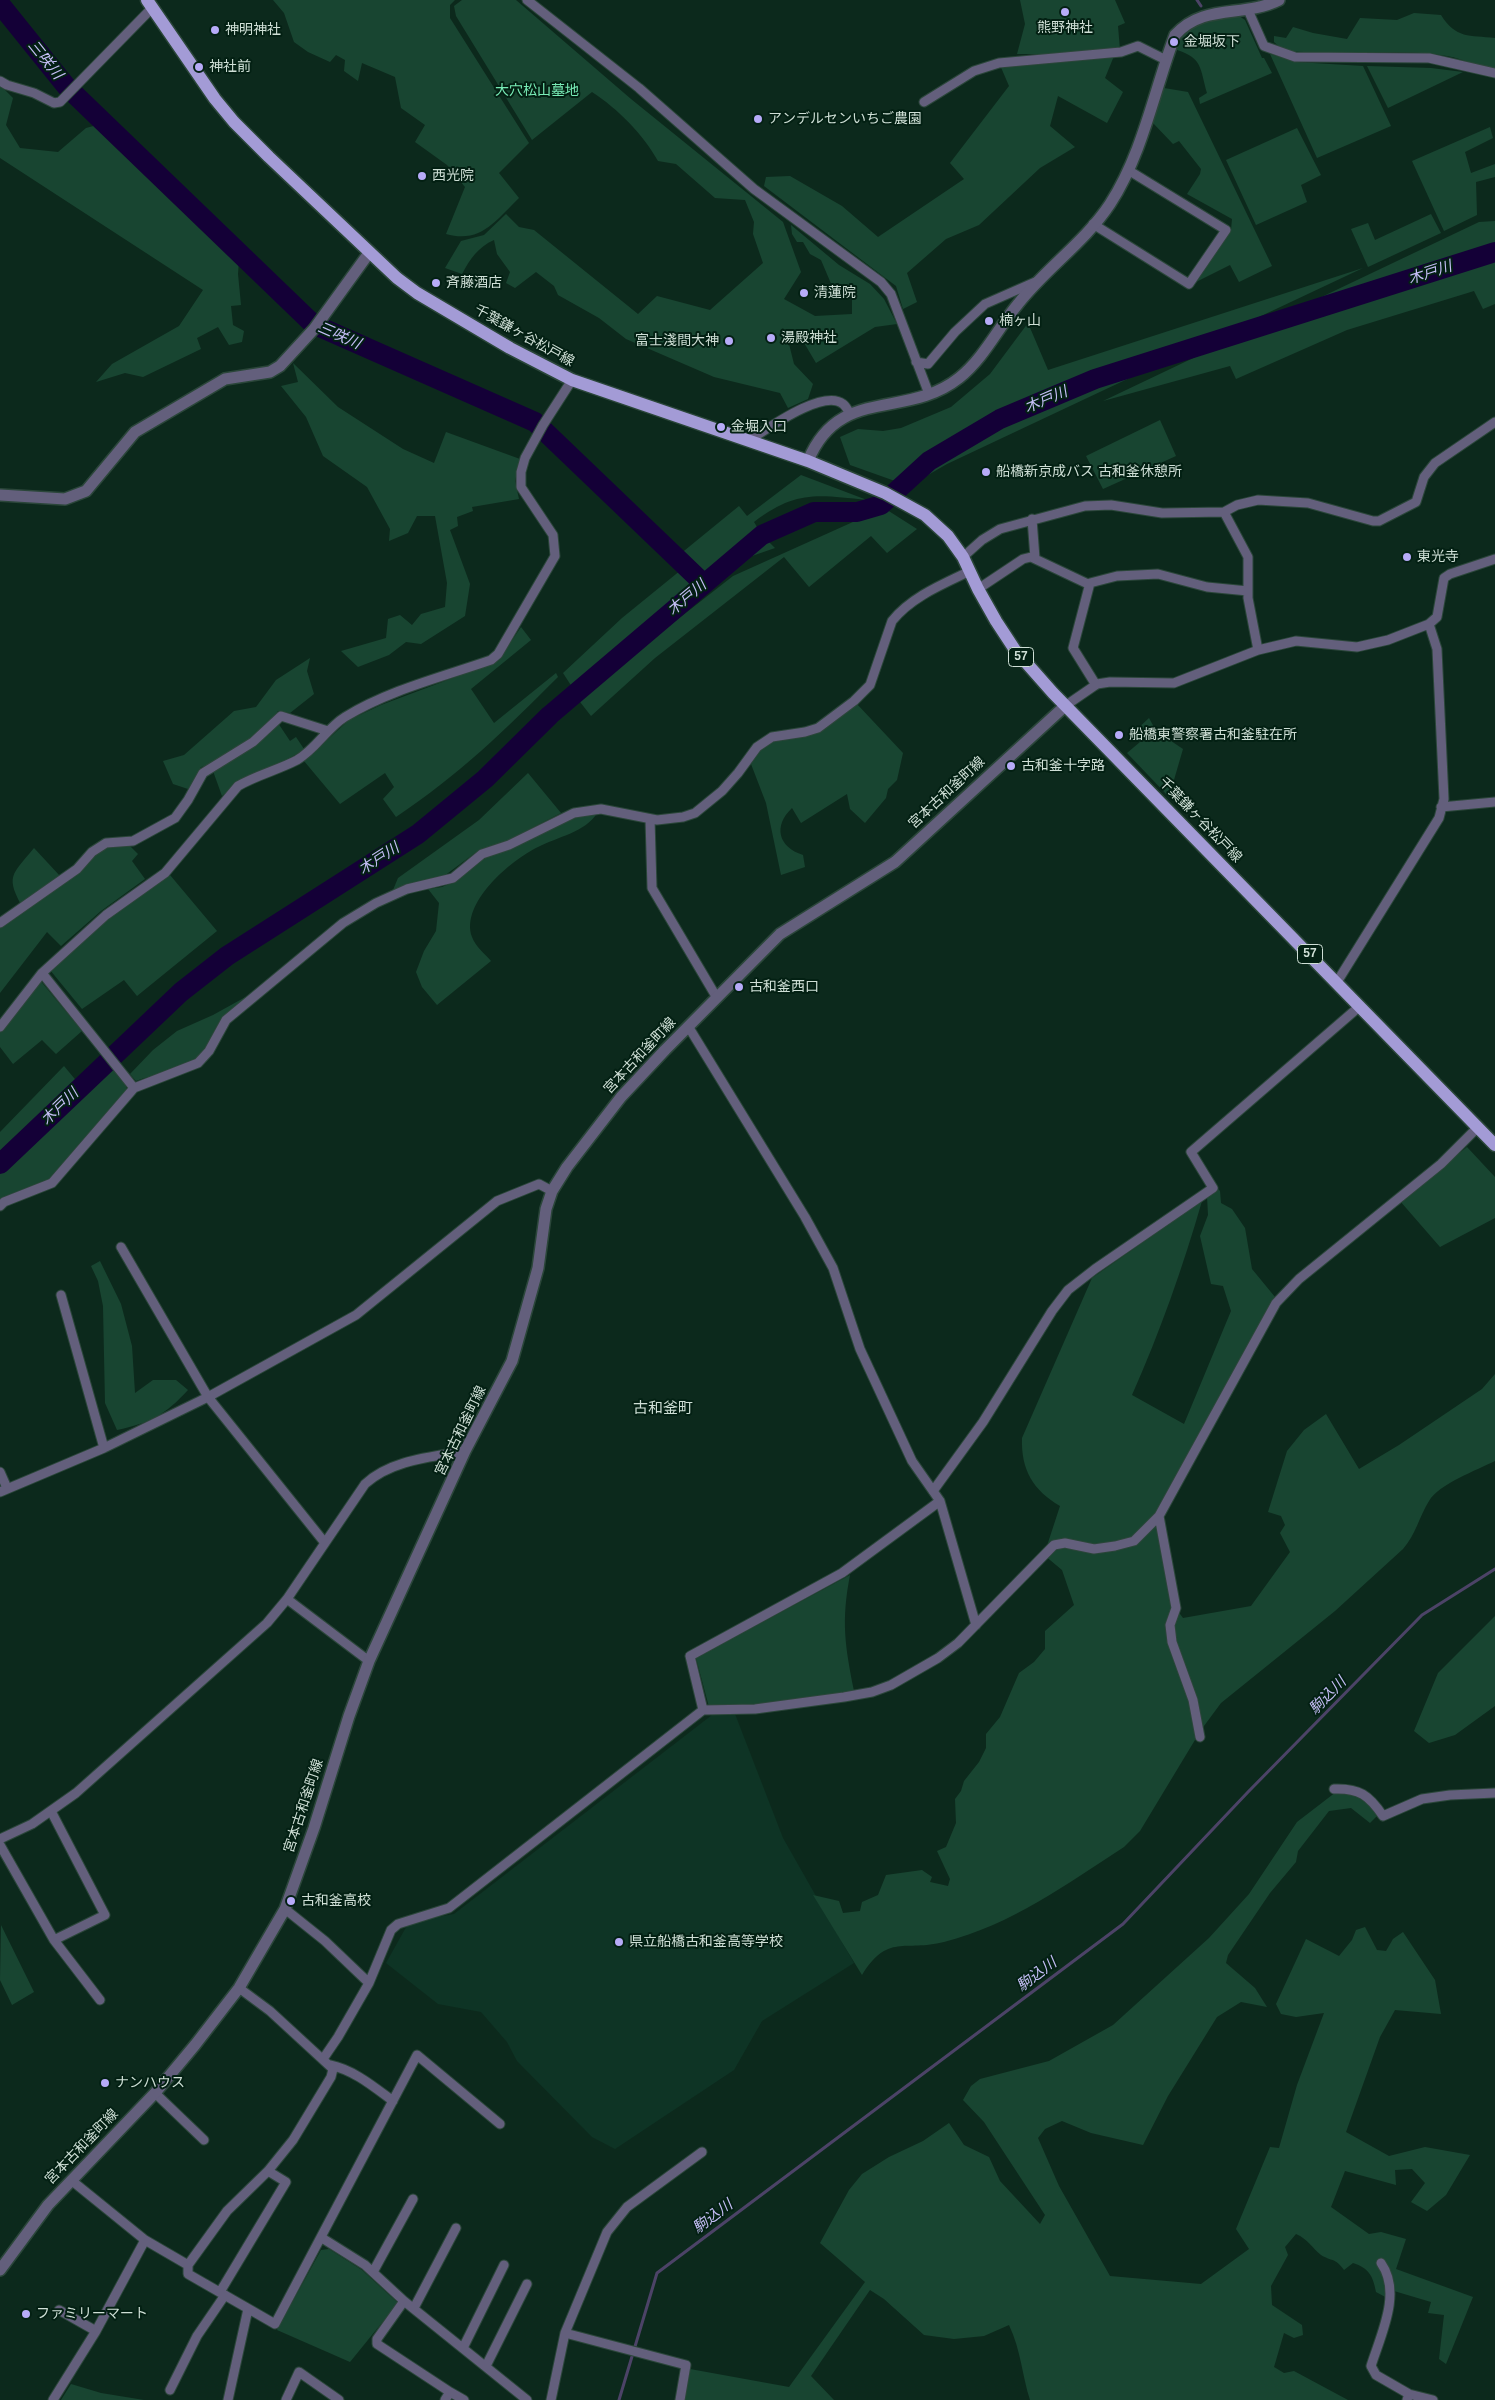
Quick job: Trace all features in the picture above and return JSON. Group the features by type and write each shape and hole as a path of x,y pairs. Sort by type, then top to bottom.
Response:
{"main road":[{"name":"千葉鎌ヶ谷松戸線","path":"150,4 215,99 234,122 370,253 418,293 510,348 572,380 808,461 885,493 935,522 963,557 978,589 1016,650 1066,706 1338,982 1495,1145"}],"street":[{"path":"527,0 639,88 754,189 881,282 891,294 929,394"},
{"path":"808,461 812,450 824,433 850,413 870,407 912,401 958,379 975,362 1018,304 1094,224 1109,204 1128,170 1153,104 1175,36 1192,20 1215,13 1248,10 1279,0"},
{"path":"0,81 34,93 54,103 60,102 150,4"},
{"path":"1248,10 1268,55"},
{"path":"924,102 974,72 999,63 1112,53 1138,46 1166,60"},
{"path":"1264,46 1295,57 1429,58 1495,73"},
{"path":"1094,224 1189,284 1226,230 1128,170"},
{"path":"0,495 65,499 86,491 135,432 225,380 270,372 280,366 314,329 370,253"},
{"path":"916,362 928,364 955,332 985,304 1038,281"},
{"path":"0,1027 42,973 106,915 165,873 238,786 254,777 298,759 344,717 375,700 491,660 498,654 555,556 556,550 553,535 521,487 520,472 525,458 541,429 572,380"},
{"path":"748,441 792,414 813,404 836,401 844,404 850,413"},
{"path":"963,557 982,540 1000,529 1032,519 1092,505 1119,506 1162,513 1224,512 1237,505 1258,500 1308,503 1366,520 1379,521 1416,502 1424,477 1435,463 1495,422"},
{"path":"1224,512 1248,557 1248,591 1258,650"},
{"path":"1032,519 1035,558"},
{"path":"978,589 1023,559 1035,558 1088,584 1118,576 1158,574 1207,587 1248,591"},
{"path":"1066,706 1096,685 1110,682 1174,683 1258,650 1296,642 1357,647 1388,640 1429,624 1437,616 1444,578 1450,574 1495,559"},
{"path":"0,1206 4,1202 52,1183 134,1088 198,1063 209,1052 226,1020 343,923 376,903 407,889 453,878 482,854 509,845 560,818 574,813 601,809 650,819 683,817 695,812 722,791 757,747 772,737 805,732 818,728 834,718 870,685 892,621 898,614 922,595 970,571"},
{"path":"1088,584 1073,650 1096,685"},
{"path":"1338,982 1439,818 1442,808 1444,799 1437,649 1429,624"},
{"name":"宮本古和釜町線","path":"0,2270 48,2205 155,2093 195,2045 239,1988 285,1909 314,1828 348,1716 370,1661 465,1451 512,1361 538,1268 546,1209 552,1191 595,1128 688,1026 780,934 793,924 895,862 1066,706"},
{"path":"0,922 77,869 92,852 106,844 133,841 175,818 188,800 203,773 215,768 253,742 281,716 328,730"},
{"path":"1442,808 1495,802"},
{"path":"650,819 652,888 717,998"},
{"path":"42,973 134,1088"},
{"path":"933,1491 940,1484 983,1422 1052,1311 1068,1290 1094,1269 1213,1188 1191,1152 1360,1006"},
{"path":"688,1026 800,1209 833,1268 860,1348 912,1460 940,1501 976,1625"},
{"path":"327,2062 338,2037 369,1983 391,1930 398,1924 449,1908 703,1710 755,1709 872,1692 891,1685 938,1658 976,1625 1054,1544 1065,1543 1094,1549 1134,1541 1159,1516 1276,1303 1299,1279 1441,1164 1478,1127"},
{"path":"0,1472 4,1490 104,1448 208,1398 356,1315 497,1201 539,1184 552,1191"},
{"path":"121,1247 208,1398 325,1543"},
{"path":"61,1295 104,1448"},
{"path":"0,1839 32,1824 76,1793 220,1668 267,1623 287,1599 365,1484 376,1474 420,1459 465,1451"},
{"path":"703,1710 690,1656 842,1573 940,1501"},
{"path":"1159,1516 1176,1608 1170,1625 1172,1642 1193,1700 1200,1737"},
{"path":"287,1599 370,1661"},
{"path":"1334,1789 1352,1788 1373,1800 1383,1816 1422,1799 1450,1795 1495,1793"},
{"path":"51,1811 105,1915 54,1940"},
{"path":"0,1845 54,1940 100,2000"},
{"path":"285,1909 324,1941 369,1983"},
{"path":"239,1988 270,2011 327,2062 333,2070 331,2077 293,2140 268,2171 227,2211 188,2265 188,2274 275,2324 417,2055 500,2124"},
{"path":"327,2062 342,2067 372,2084 393,2101"},
{"path":"155,2093 204,2140"},
{"path":"551,2400 565,2333 607,2232 627,2207 702,2152"},
{"path":"170,2390 196,2336 286,2182 268,2171"},
{"path":"71,2180 144,2240 188,2265"},
{"path":"373,2272 413,2199"},
{"path":"414,2308 456,2228"},
{"path":"322,2238 373,2272 404,2301 527,2400"},
{"path":"53,2400 96,2331 144,2240"},
{"path":"1381,2263 1389,2281 1390,2304 1371,2366 1376,2375 1408,2397 1433,2400"},
{"path":"463,2348 504,2265"},
{"path":"486,2366 527,2284"},
{"path":"404,2301 377,2339 377,2344 448,2396 464,2400"},
{"path":"228,2400 248,2309"},
{"path":"59,2310 96,2331"},
{"path":"565,2333 686,2364 680,2400"},
{"path":"286,2400 299,2372 339,2400"}],"shaded area":[{"name":"県立船橋古和釜高等学校","path":"735,1714 783,1838 854,1963 762,2021 734,2070 615,2149 592,2137 517,2061 507,2042 481,2012 438,2004 386,1963 409,1922 454,1914 712,1715"}],"green space":[{"path":"273,0 455,0 450,5 450,18 529,143 499,173 519,198 495,222 478,233 469,236 446,234 465,187 447,165 415,142 425,125 401,108 395,77 362,63 358,81 344,71 345,60 336,55 330,62 308,52 294,42 284,13"},
{"name":"大穴松山墓地","path":"462,0 516,0 631,99 783,222 801,272 784,299 815,316 852,314 852,299 835,293 821,260 810,254 803,242 797,242 792,234 791,225 839,265 870,284 884,299 897,324 875,327 816,363 800,336 788,340 794,364 813,384 808,399 788,408 780,393 714,377 626,339 599,318 558,295 554,286 536,272 515,288 506,283 510,272 497,254 494,240 483,246 475,254 462,274 445,268 461,241 484,235 506,214 519,227 534,230 638,314 657,296 710,310 763,263 753,234 754,222 745,200 715,198 676,164 658,161 645,141 629,123 592,92 532,140 456,16 454,6"},
{"path":"1020,0 1115,0 1125,23 1118,26 1120,50 1083,54 1017,54 1025,24"},
{"path":"1414,13 1441,15 1458,32 1470,36 1495,38 1495,69 1453,57 1432,54 1400,52 1302,52 1284,49 1274,42 1274,36 1286,38 1293,27 1313,33 1347,39 1360,18 1397,20"},
{"path":"1239,16 1245,20 1262,58 1264,58 1272,73 1200,104 1199,98 1207,93 1201,71 1192,57 1177,50 1181,38 1185,32 1196,24"},
{"path":"1270,54 1296,62 1363,66 1391,126 1317,158"},
{"path":"1114,56 1105,78 1123,92 1107,123 1058,96 1050,126 1075,147 1040,168 979,225 946,239 907,273 917,302 903,309 896,286 764,186 766,177 790,176 842,206 878,237 964,179 950,163 1009,86 1000,65"},
{"path":"1367,66 1431,68 1463,72 1388,108"},
{"path":"0,85 13,98 6,125 20,148 58,152 86,128 101,124 239,260 238,274 241,305 231,306 233,325 244,331 242,342 229,345 218,327 197,338 201,349 143,377 125,373 96,382 112,364 179,326 203,290 0,158"},
{"path":"1164,88 1188,92 1272,266 1239,282 1230,265 1192,284 1227,237 1231,230 1232,219 1187,194 1200,174 1201,169 1179,141 1173,144 1152,122"},
{"path":"1490,127 1493,138 1465,152 1471,173 1495,164 1495,177 1476,182 1477,215 1444,231 1412,161"},
{"path":"1297,128 1321,175 1301,185 1307,202 1256,225 1226,160"},
{"path":"1431,214 1441,233 1368,267 1351,229 1368,223 1375,240"},
{"path":"1495,221 1495,304 1483,309 1474,291 1347,330 1236,379 1230,366 1103,401 1479,222"},
{"path":"1363,268 947,464 909,486 850,465 840,437 858,429 883,431 901,428 951,407 990,374 1028,323 1048,370"},
{"path":"293,363 338,407 403,449 434,463 446,432 520,459 515,481 519,499 472,507 473,511 457,517 458,526 450,530 470,584 465,616 421,644 406,642 389,655 358,667 341,651 386,638 388,619 400,615 412,625 421,614 445,607 447,583 435,516 417,516 408,533 389,541 390,529 367,487 323,456 306,417 281,386 298,382"},
{"path":"1160,420 1176,456 1103,489 1086,456"},
{"path":"801,475 867,500 820,496 782,504 754,522 762,535 775,548 726,565 708,584 679,555 739,506 747,516"},
{"path":"884,508 917,529 887,553 871,536 809,587 784,557 655,658 591,716 577,698 733,576"},
{"path":"681,570 700,588 574,690 563,673 622,618"},
{"path":"521,627 531,640 471,689 494,723 556,673 558,677 500,734 461,768 396,817 383,799 394,787 385,773 340,804 304,761 349,720 381,705 498,661"},
{"path":"310,658 307,671 314,694 290,713 278,711 262,733 214,764 201,767 191,790 173,784 163,761 184,755 234,711 256,707 276,680"},
{"path":"856,703 903,753 897,780 888,789 886,798 865,823 850,809 847,794 801,823 792,808 782,822 781,835 788,847 803,855 805,867 781,875 766,803 751,764 757,752 768,740 807,734"},
{"path":"1149,718 1156,731 1183,749 1169,797 1127,753 1140,742 1133,733"},
{"path":"278,723 290,741 296,737 304,749 242,782 222,796 213,771"},
{"path":"528,773 561,813 508,840 479,850 440,879 393,890 398,878 479,820"},
{"path":"597,813 592,820 579,829 527,853 490,884 473,910 470,924 473,940 491,961 437,1005 422,987 416,972 424,951 436,931 439,903 428,889 442,887 453,882 484,858 575,816"},
{"path":"128,844 138,854 132,861 145,879 101,911 61,946 47,932 0,993 0,927 24,910 14,890 13,877 34,848 60,876 77,869 107,846"},
{"path":"170,875 217,931 137,996 124,980 82,1009 50,970 108,918"},
{"path":"39,979 82,1031 56,1054 42,1040 13,1064 0,1047 0,1031"},
{"path":"260,989 224,1016 203,1051 189,1064 136,1081 130,1074 153,1050 177,1031 213,1015"},
{"path":"110,1064 126,1086 127,1091 47,1181 0,1200 0,1169"},
{"path":"64,1066 79,1084 0,1159 0,1132"},
{"path":"1467,1147 1495,1177 1495,1218 1440,1247 1400,1201"},
{"path":"1214,1184 1220,1191 1221,1203 1232,1209 1245,1228 1252,1269 1275,1297 1156,1513 1177,1610 1183,1618 1251,1606 1290,1552 1280,1533 1285,1525 1281,1516 1268,1512 1287,1451 1304,1430 1326,1414 1359,1469 1399,1445 1482,1389 1495,1374 1495,1461 1450,1483 1434,1495 1403,1549 1335,1611 1221,1703 1201,1730 1140,1831 1124,1847 1060,1889 1015,1914 969,1935 944,1942 930,1945 898,1946 889,1949 871,1962 862,1975 813,1895 839,1901 843,1913 860,1911 862,1902 878,1895 886,1875 922,1870 932,1877 930,1882 948,1886 950,1879 937,1851 946,1847 956,1823 955,1799 961,1791 964,1781 979,1762 986,1748 986,1734 1000,1717 1019,1673 1034,1662 1045,1649 1045,1631 1074,1605 1062,1570 1044,1555 1060,1506 1043,1493 1030,1478 1024,1460 1022,1438 1092,1278 1202,1201 1170,1299 1132,1395 1184,1424 1231,1311 1223,1286 1211,1284 1200,1236 1208,1215 1207,1196"},
{"path":"100,1261 121,1304 132,1346 135,1393 153,1380 176,1380 188,1390 172,1406 156,1417 117,1430 105,1403 103,1306 98,1281 91,1266"},
{"path":"850,1575 847,1591 845,1633 854,1691 755,1706 709,1707 696,1658"},
{"path":"1495,1616 1495,1706 1455,1735 1429,1743 1414,1731 1438,1673"},
{"path":"1352,1791 1372,1803 1378,1815 1370,1823 1351,1808 1329,1811 1298,1851 1296,1862 1270,1893 1228,1955 1226,1963 1255,1988 1267,2007 1241,2002 1217,2017 1168,2096 1143,2145 1091,2133 1062,2121 1045,2129 1038,2138 1059,2186 1110,2276 1201,2284 1249,2249 1236,2229 1270,2147 1279,2148 1297,2085 1324,2013 1296,2017 1281,2014 1276,2004 1306,1939 1339,1956 1352,1940 1356,1930 1365,1927 1377,1950 1386,1951 1393,1939 1403,1932 1435,1980 1441,2014 1395,2010 1380,2037 1346,2132 1389,2156 1425,2147 1470,2155 1446,2195 1427,2211 1411,2202 1425,2183 1412,2169 1395,2170 1396,2185 1345,2171 1331,2207 1369,2234 1381,2232 1406,2239 1396,2269 1473,2297 1446,2364 1439,2359 1444,2315 1428,2313 1431,2302 1394,2291 1389,2299 1376,2292 1372,2277 1363,2267 1353,2263 1344,2270 1336,2261 1321,2255 1307,2241 1296,2234 1285,2247 1288,2255 1271,2286 1272,2305 1302,2325 1303,2335 1294,2338 1284,2333 1274,2367 1284,2373 1294,2371 1348,2400 1030,2400 1016,2344 1009,2325 984,2336 954,2339 924,2335 884,2299 870,2290 811,2376 834,2400 682,2400 690,2369 789,2387 865,2282 820,2243 849,2190 862,2174 889,2157 923,2141 949,2123 964,2145 989,2157 1000,2181 1040,2224 1045,2215 984,2122 963,2100 971,2086 980,2079 1049,2061 1113,2025 1209,1938 1249,1894 1297,1822 1336,1792"},
{"path":"1,1925 34,1992 12,2005 0,1980"},
{"path":"329,2249 362,2270 398,2303 350,2362 277,2330 321,2250"},
{"path":"71,2384 101,2393 144,2400 61,2400"}],"waterway":[{"path":"1197,0 1201,6"},
{"name":"三咲川","path":"0,4 66,86 313,324 535,422 703,583"},
{"name":"木戸川","path":"0,1164 181,992 227,956 418,834 485,779 550,715 762,535 814,512 857,512 881,505 929,461 1000,419 1095,379 1495,252"},
{"name":"駒込川","path":"619,2400 657,2273 1123,1924 1248,1792 1422,1615 1495,1569"}],"place":[{"name":"熊野神社","path":"1065,12"},
{"name":"神明神社","path":"215,30"},
{"name":"金堀坂下","path":"1174,42"},
{"name":"神社前","path":"199,67"},
{"name":"アンデルセンいちご農園","path":"758,119"},
{"name":"西光院","path":"422,176"},
{"name":"斉藤酒店","path":"436,283"},
{"name":"清蓮院","path":"804,293"},
{"name":"楠ヶ山","path":"989,321"},
{"name":"湯殿神社","path":"771,338"},
{"name":"富士淺間大神","path":"729,341"},
{"name":"金堀入口","path":"721,427"},
{"name":"船橋新京成バス 古和釜休憩所","path":"986,472"},
{"name":"東光寺","path":"1407,557"},
{"name":"船橋東警察署古和釜駐在所","path":"1119,735"},
{"name":"古和釜十字路","path":"1011,766"},
{"name":"古和釜西口","path":"739,987"},
{"name":"古和釜高校","path":"291,1901"},
{"name":"県立船橋古和釜高等学校","path":"619,1942"},
{"name":"ナンハウス","path":"105,2083"},
{"name":"ファミリーマート","path":"26,2314"}],"district":[{"name":"古和釜町","path":"663,1409"}]}
